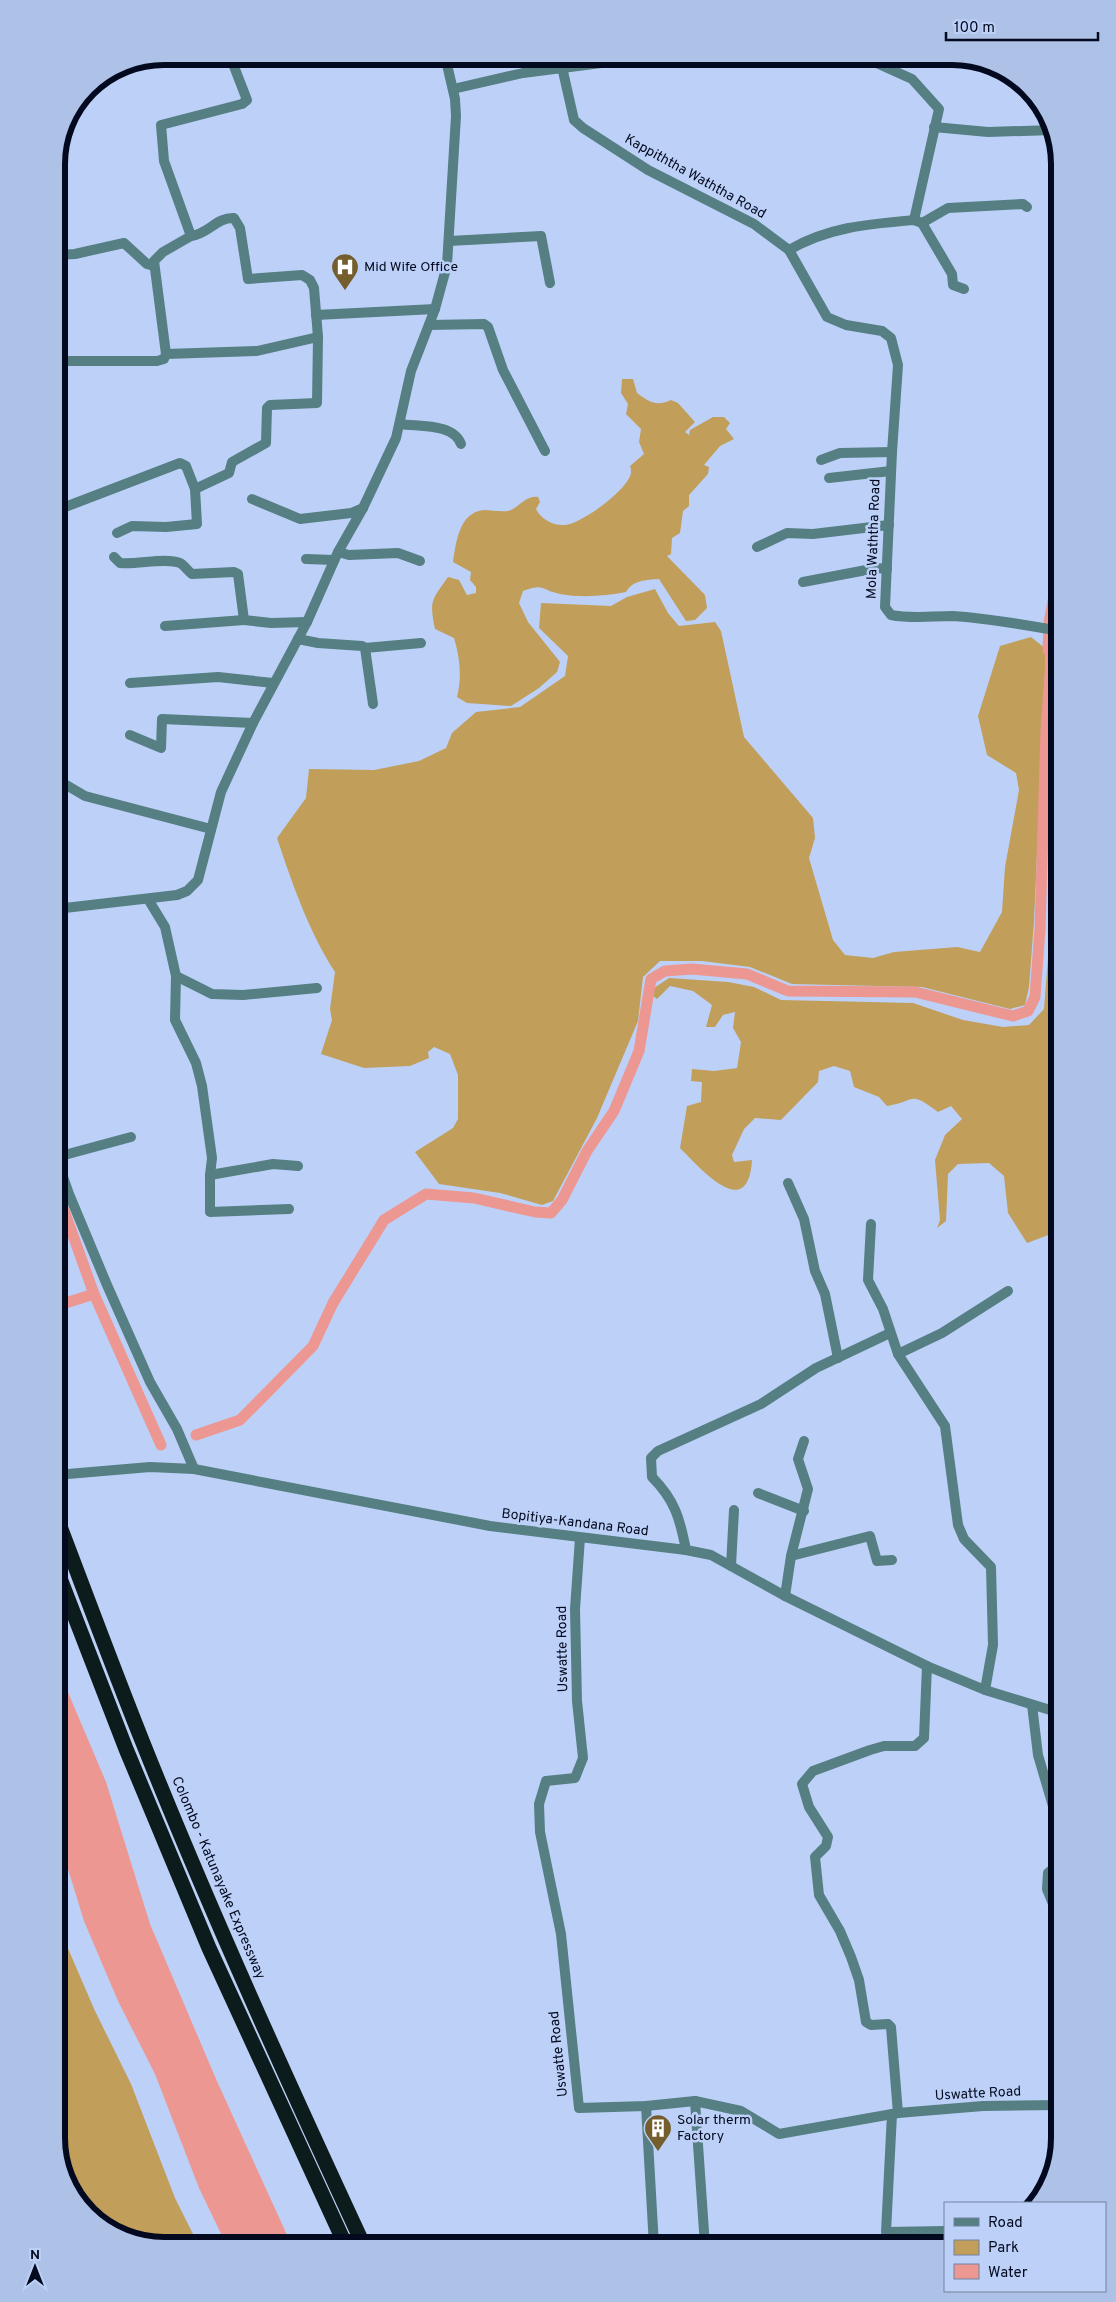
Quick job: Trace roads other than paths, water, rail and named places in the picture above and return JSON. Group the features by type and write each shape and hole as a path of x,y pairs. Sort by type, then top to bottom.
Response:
{"highway":[{"name":"Colombo - Katunayake Expressway","path":"65,1539 143,1742 184,1842 259,2015 360,2237"},
{"path":"65,1591 126,1749 206,1939 342,2237"}],"street":[{"path":"191,236 164,161 161,125 242,104 247,100 233,65"},
{"path":"65,908 178,894 194,886 201,874 221,792 272,683 307,622 336,556 363,508 389,454 400,424 411,372 435,310 444,278 449,242 456,116 453,89 447,65"},
{"path":"453,89 522,73 579,65"},
{"path":"881,65 912,79 939,109 918,221 952,274 952,285 964,289"},
{"name":"Kappiththa Waththa Road","path":"562,67 574,120 583,128 648,170 754,224 789,250 826,317 846,325 882,331 891,338 898,365 895,411"},
{"path":"934,128 988,132 1045,130"},
{"path":"789,250 802,243 848,227 918,221 948,208 1023,204 1027,207"},
{"path":"65,361 157,361 164,359 166,354 154,261 163,252 191,236 199,235 224,217 234,218 240,228 248,278 302,275 310,280 314,288 318,337 317,403 270,405 267,408 266,443 232,462 229,473 195,489"},
{"path":"449,242 541,236 550,283"},
{"path":"65,255 124,243 147,264 154,266"},
{"path":"316,315 435,310"},
{"path":"429,325 484,324 488,327 503,370 545,451"},
{"path":"166,354 257,351 318,337"},
{"name":"Mola Waththa Road","path":"895,411 885,607 891,615 905,618 952,616 1005,622 1051,630"},
{"path":"400,424 443,428 458,437 461,444"},
{"path":"822,460 840,453 892,452"},
{"path":"65,507 180,463 186,466 195,489 197,524 166,527 132,526 117,533"},
{"path":"829,478 891,471"},
{"path":"252,500 300,519 351,513 363,508"},
{"path":"757,547 787,533 813,534 889,525"},
{"path":"306,559 398,553 420,561"},
{"path":"114,556 120,563 133,565 164,561 180,563 192,574 234,572 238,574 244,620"},
{"path":"803,582 877,568 887,569"},
{"path":"165,626 244,620 271,623 307,622"},
{"path":"298,639 318,643 362,646 365,648 421,643"},
{"path":"365,648 373,704"},
{"path":"130,683 218,677 272,683"},
{"path":"130,735 161,748 162,719 253,723"},
{"path":"65,784 85,796 190,825 212,829"},
{"path":"148,899 165,927 176,976 175,1020 196,1063 202,1086 212,1158 210,1212 289,1209"},
{"path":"176,976 212,994 243,995 317,988"},
{"path":"65,1155 131,1137"},
{"path":"210,1175 273,1164 298,1166"},
{"path":"65,1180 100,1270 150,1382 177,1428 194,1469"},
{"path":"788,1184 804,1219 815,1271 825,1294 838,1358"},
{"path":"871,1224 868,1280 883,1310 898,1354 945,1426 958,1525 964,1540 991,1567 993,1645 985,1690"},
{"path":"898,1354 942,1333 1008,1291"},
{"path":"686,1550 679,1516 666,1490 652,1477 651,1458 658,1451 761,1404 816,1368 890,1333"},
{"path":"785,1596 791,1556 804,1511 808,1489 798,1459 804,1441"},
{"name":"Bopitiya-Kandana Road","path":"65,1473 150,1467 194,1469 490,1526 686,1550 711,1556 785,1596 928,1666 985,1690 1051,1710"},
{"path":"758,1493 804,1511"},
{"path":"732,1566 734,1510"},
{"path":"791,1556 870,1536 876,1560 892,1560"},
{"name":"Uswatte Road","path":"580,1538 575,1609 577,1702 583,1758 575,1778 546,1781 539,1804 540,1832 561,1934 579,2108 646,2106 695,2101 741,2111 779,2134 895,2114 983,2106 1051,2106"},
{"path":"928,1666 924,1738 915,1746 884,1746 813,1771 802,1784 809,1807 828,1837 826,1846 815,1857 819,1896 840,1931 851,1957 859,1980 866,2022 871,2026 888,2024 892,2027 895,2114 886,2232 944,2231"},
{"path":"1032,1705 1038,1755 1051,1799"},
{"path":"1051,1871 1048,1873 1047,1889 1051,1899"},
{"path":"695,2101 704,2237"},
{"path":"646,2106 653,2237"}],"water":[{"path":"65,1685 106,1782 150,1924 216,2079 288,2237 223,2237 199,2188 155,2074 118,2001 84,1921 65,1860"}],"waterway":[{"path":"196,1435 240,1420 313,1346 333,1303 384,1220 426,1194 474,1198 535,1212 551,1213 562,1200 587,1151 614,1111 639,1051 651,979 665,971 692,969 747,974 788,991 915,992 1013,1016 1028,1011 1035,997 1040,929 1046,730 1051,662"},
{"path":"65,1213 94,1294 161,1445"},
{"path":"65,1303 94,1294"}],"place":[{"name":"Mid Wife Office","path":"345,291"},
{"name":"Solar therm Factory","path":"658,2152"}]}
